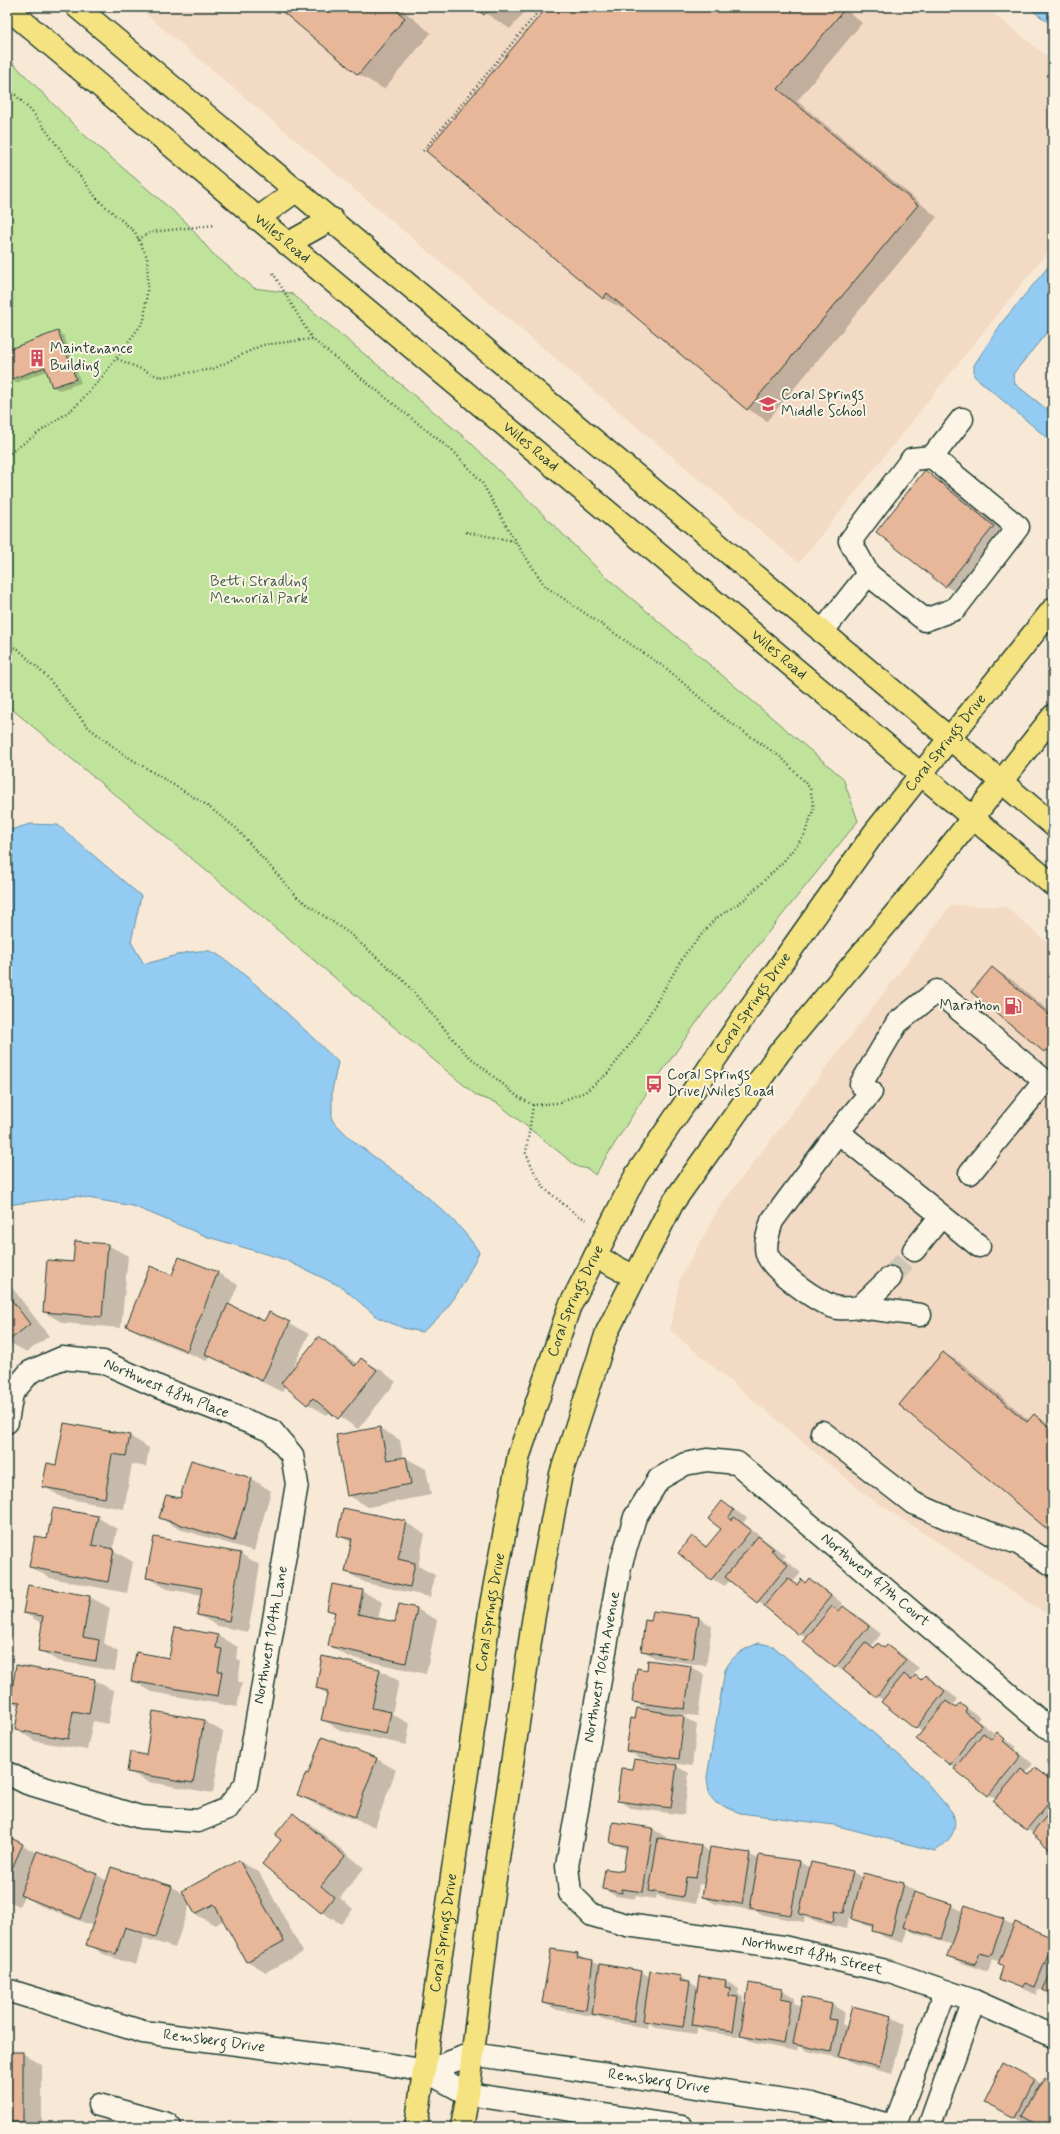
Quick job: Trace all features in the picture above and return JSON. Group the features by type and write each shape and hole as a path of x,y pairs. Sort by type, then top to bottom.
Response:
{"main road":[{"path":"77,7 332,219 1053,825"},
{"name":"Wiles Road","path":"7,8 1053,885"},
{"path":"257,219 297,190"},
{"path":"287,244 332,219"},
{"name":"Coral Springs Drive","path":"416,2127 426,2071 491,1605 519,1454 569,1308 636,1175 742,1019 874,833 1053,609"},
{"path":"462,2127 468,2094 488,1926 534,1615 561,1474 607,1332 672,1204 779,1053 928,874 1053,716"},
{"path":"595,1256 635,1277"}],"street":[{"path":"932,457 962,419"},
{"path":"932,457 1018,528 955,609 925,620 868,574 850,541 912,459 932,457"},
{"path":"822,632 868,574"},
{"path":"920,1315 860,1307 838,1308 821,1302 776,1267 767,1254 767,1237 772,1221 838,1132 866,1088 897,1023 937,991 1049,1076 970,1173"},
{"path":"838,1132 979,1246"},
{"path":"914,1250 941,1216"},
{"path":"860,1307 890,1278"},
{"name":"Northwest 48th Place","path":"7,1422 12,1394 30,1372 62,1358 103,1362 161,1388 272,1431 292,1454"},
{"path":"822,1432 913,1503 952,1520 1018,1543 1053,1565"},
{"name":"Northwest 104th Lane","path":"7,1773 26,1783 140,1817 198,1821 227,1809 246,1784 297,1484 292,1454"},
{"name":"Northwest 47th Court","path":"685,1464 707,1460 737,1463 1053,1732"},
{"name":"Northwest 106th Avenue","path":"570,1893 567,1866 620,1566 635,1517 659,1479 685,1464"},
{"name":"Northwest 48th Street","path":"570,1893 592,1915 627,1925 783,1947 890,1972 974,2001 1053,2036"},
{"name":"Remsberg Drive","path":"7,1990 143,2032 368,2061 426,2071 468,2094 682,2127"},
{"path":"894,2127 946,1992"},
{"path":"929,2127 974,2001"},
{"name":"Remsberg Drive","path":"426,2071 472,2054 812,2104 894,2127"},
{"path":"99,2105 167,2124 170,2127"}],"path":[{"path":"423,151 542,7"},
{"path":"7,86 33,113 98,200 135,232 147,257 148,282 144,321 102,377 75,407 7,455"},
{"path":"138,239 152,232 214,226"},
{"path":"7,644 18,649 48,678 89,728 123,754 205,804 236,828 298,898 350,934 392,970 404,981 465,1053 517,1096 533,1105 557,1103 585,1092 608,1073 637,1035 685,954 715,919 745,899 783,862 804,836 814,808 810,788 782,758 721,716 667,669 545,586 514,541 481,481 454,452 312,339 273,273"},
{"path":"115,358 160,378 213,369 262,345 312,339"},
{"path":"466,532 514,541"},
{"path":"533,1105 526,1153 534,1171 545,1189 576,1215 608,1232"}],"shaded area":[{"name":"Coral Springs Middle School","path":"137,7 985,7 1053,61 1053,245 799,563"},
{"path":"951,905 1006,907 1053,947 1053,1618 867,1496 670,1330 680,1279 720,1206"}],"green space":[{"name":"Betti Stradling Memorial Park","path":"7,57 82,133 186,222 212,253 254,288 291,293 470,442 604,575 843,778 858,821 704,1012 642,1100 595,1175 588,1169 578,1167 497,1103 477,1096 7,705"}],"water":[{"path":"1028,7 1053,7 1053,26"},
{"path":"1053,261 1053,325 1013,374 1015,384 1053,414 1053,443 974,376 974,365 1003,321"},
{"path":"30,824 58,825 141,896 131,942 144,964 176,955 201,951 209,951 219,956 253,982 338,1062 332,1091 332,1120 357,1144 409,1182 440,1208 468,1236 479,1252 456,1296 441,1315 422,1332 403,1328 377,1317 342,1287 283,1259 208,1237 133,1206 76,1196 7,1205 7,831"},
{"path":"759,1643 773,1646 915,1769 952,1812 955,1824 954,1829 949,1839 945,1843 935,1851 834,1825 740,1813 716,1803 709,1795 707,1777 725,1670 735,1656"}],"building":[{"path":"277,7 392,7 405,18 358,75"},
{"path":"474,7 491,7 484,15"},
{"path":"547,7 839,7 843,11 778,89 918,205 747,410 607,293 603,299 426,151"},
{"name":"Maintenance Building","path":"58,331 76,379 52,387 45,367 9,380 7,375 7,350"},
{"path":"925,470 994,526 945,587 876,532"},
{"path":"992,967 1053,1018 1053,1042 1044,1052 971,992"},
{"path":"75,1241 108,1244 102,1317 43,1312 47,1260 73,1262"},
{"path":"179,1257 218,1272 187,1351 126,1326 150,1266 172,1275"},
{"path":"7,1294 30,1324 7,1342"},
{"path":"228,1304 264,1321 269,1312 290,1322 262,1381 205,1354"},
{"path":"319,1336 355,1366 361,1358 377,1370 338,1419 313,1398 307,1405 281,1383"},
{"path":"943,1352 1027,1422 1034,1414 1053,1430 1053,1534 899,1405"},
{"path":"64,1423 130,1435 126,1456 112,1454 105,1498 42,1487 47,1463 56,1465"},
{"path":"380,1427 387,1460 406,1457 411,1484 347,1496 336,1435"},
{"path":"191,1460 252,1478 234,1541 159,1518 166,1495 180,1498"},
{"path":"722,1501 734,1510 728,1518 731,1520 734,1517 751,1530 711,1580 678,1553 692,1536 706,1547 721,1529 708,1519"},
{"path":"53,1508 98,1516 92,1545 114,1549 108,1582 29,1567 35,1536 47,1538"},
{"path":"343,1508 406,1521 398,1559 415,1563 410,1587 345,1572 352,1539 337,1536"},
{"path":"758,1536 774,1549 771,1550 788,1565 757,1603 725,1577"},
{"path":"154,1537 241,1553 229,1621 197,1615 202,1588 146,1578"},
{"path":"788,1578 797,1585 801,1579 805,1583 809,1578 831,1596 799,1635 764,1606"},
{"path":"332,1584 363,1590 358,1614 395,1622 399,1604 417,1608 406,1663 328,1646 335,1612 327,1610"},
{"path":"28,1585 90,1596 83,1637 99,1640 96,1661 38,1651 43,1616 23,1613"},
{"path":"832,1606 839,1611 843,1606 869,1626 835,1668 803,1642"},
{"path":"653,1611 699,1617 693,1659 641,1651 645,1620 651,1621"},
{"path":"175,1627 218,1635 216,1648 222,1649 218,1671 222,1671 218,1696 131,1681 136,1652 169,1658"},
{"path":"866,1642 874,1648 878,1643 884,1648 887,1645 906,1660 876,1697 843,1670"},
{"path":"322,1656 380,1669 372,1708 391,1712 386,1734 321,1720 328,1691 316,1688"},
{"path":"648,1660 691,1666 685,1709 632,1702 637,1668 647,1670"},
{"path":"16,1665 95,1679 89,1714 73,1711 68,1739 15,1730 20,1702 10,1701"},
{"path":"904,1674 911,1680 915,1675 921,1680 925,1675 945,1691 915,1729 881,1702"},
{"path":"946,1701 956,1708 960,1703 967,1709 965,1712 981,1725 950,1765 916,1739"},
{"path":"637,1708 684,1716 679,1759 626,1751 631,1718 635,1719"},
{"path":"153,1711 204,1720 193,1783 127,1772 130,1752 146,1755"},
{"path":"997,1732 1005,1739 1003,1741 1021,1756 988,1796 954,1769 983,1733 991,1739"},
{"path":"322,1737 377,1758 355,1817 297,1795 306,1773 308,1774"},
{"path":"634,1759 677,1765 671,1808 617,1801 621,1768 632,1769"},
{"path":"1035,1768 1053,1782 1053,1798 1026,1830 993,1802 1021,1769 1029,1775"},
{"path":"1053,1808 1053,1852 1032,1834"},
{"path":"293,1813 345,1856 321,1886 334,1897 321,1913 262,1864 281,1840 275,1835"},
{"path":"613,1822 653,1828 643,1892 622,1889 622,1893 602,1889 605,1869 623,1871 627,1846 610,1843"},
{"path":"7,1836 23,1844 7,1879"},
{"path":"658,1838 701,1845 696,1878 686,1877 683,1897 649,1891"},
{"path":"710,1847 750,1853 742,1904 702,1897"},
{"path":"37,1851 97,1874 80,1919 20,1895"},
{"path":"759,1855 800,1861 791,1915 750,1908"},
{"path":"239,1860 284,1941 246,1962 214,1904 195,1914 182,1891"},
{"path":"811,1862 853,1871 844,1913 835,1911 833,1922 799,1914"},
{"path":"111,1867 172,1886 156,1937 125,1927 116,1954 86,1945"},
{"path":"863,1873 904,1883 891,1936 872,1931 873,1925 851,1919"},
{"path":"914,1892 952,1904 941,1939 903,1927"},
{"path":"965,1905 1004,1919 991,1956 980,1953 975,1965 947,1956"},
{"path":"1015,1922 1053,1938 1053,1942 1035,1987 1025,1983 1022,1988 999,1979 1003,1967 998,1964"},
{"path":"551,1949 578,1953 577,1957 593,1960 586,2010 542,2003"},
{"path":"600,1964 642,1971 634,2021 592,2014"},
{"path":"1053,1968 1053,1995 1043,1990"},
{"path":"650,1971 681,1976 680,1981 690,1982 683,2027 643,2021"},
{"path":"699,1976 726,1980 725,1987 730,1988 729,1996 738,1997 733,2031 692,2025"},
{"path":"749,1983 782,1989 781,1998 791,2000 784,2044 740,2036"},
{"path":"802,1997 832,2004 829,2019 837,2020 831,2052 793,2044"},
{"path":"852,2006 892,2016 879,2067 839,2057"},
{"path":"7,2052 23,2052 23,2122 7,2122"},
{"path":"1003,2063 1035,2080 1016,2118 984,2102"},
{"path":"1045,2077 1053,2082 1053,2127 1042,2127 1022,2116"},
{"path":"267,2121 298,2127 266,2127"}],"tunnel":[{"path":"890,1278 914,1250"}],"place":[{"name":"Maintenance Building","path":"37,358"},
{"name":"Coral Springs Middle School","path":"768,404"},
{"name":"Marathon","path":"1013,1006"},
{"name":"Coral Springs Drive/Wiles Road","path":"654,1084"}]}
